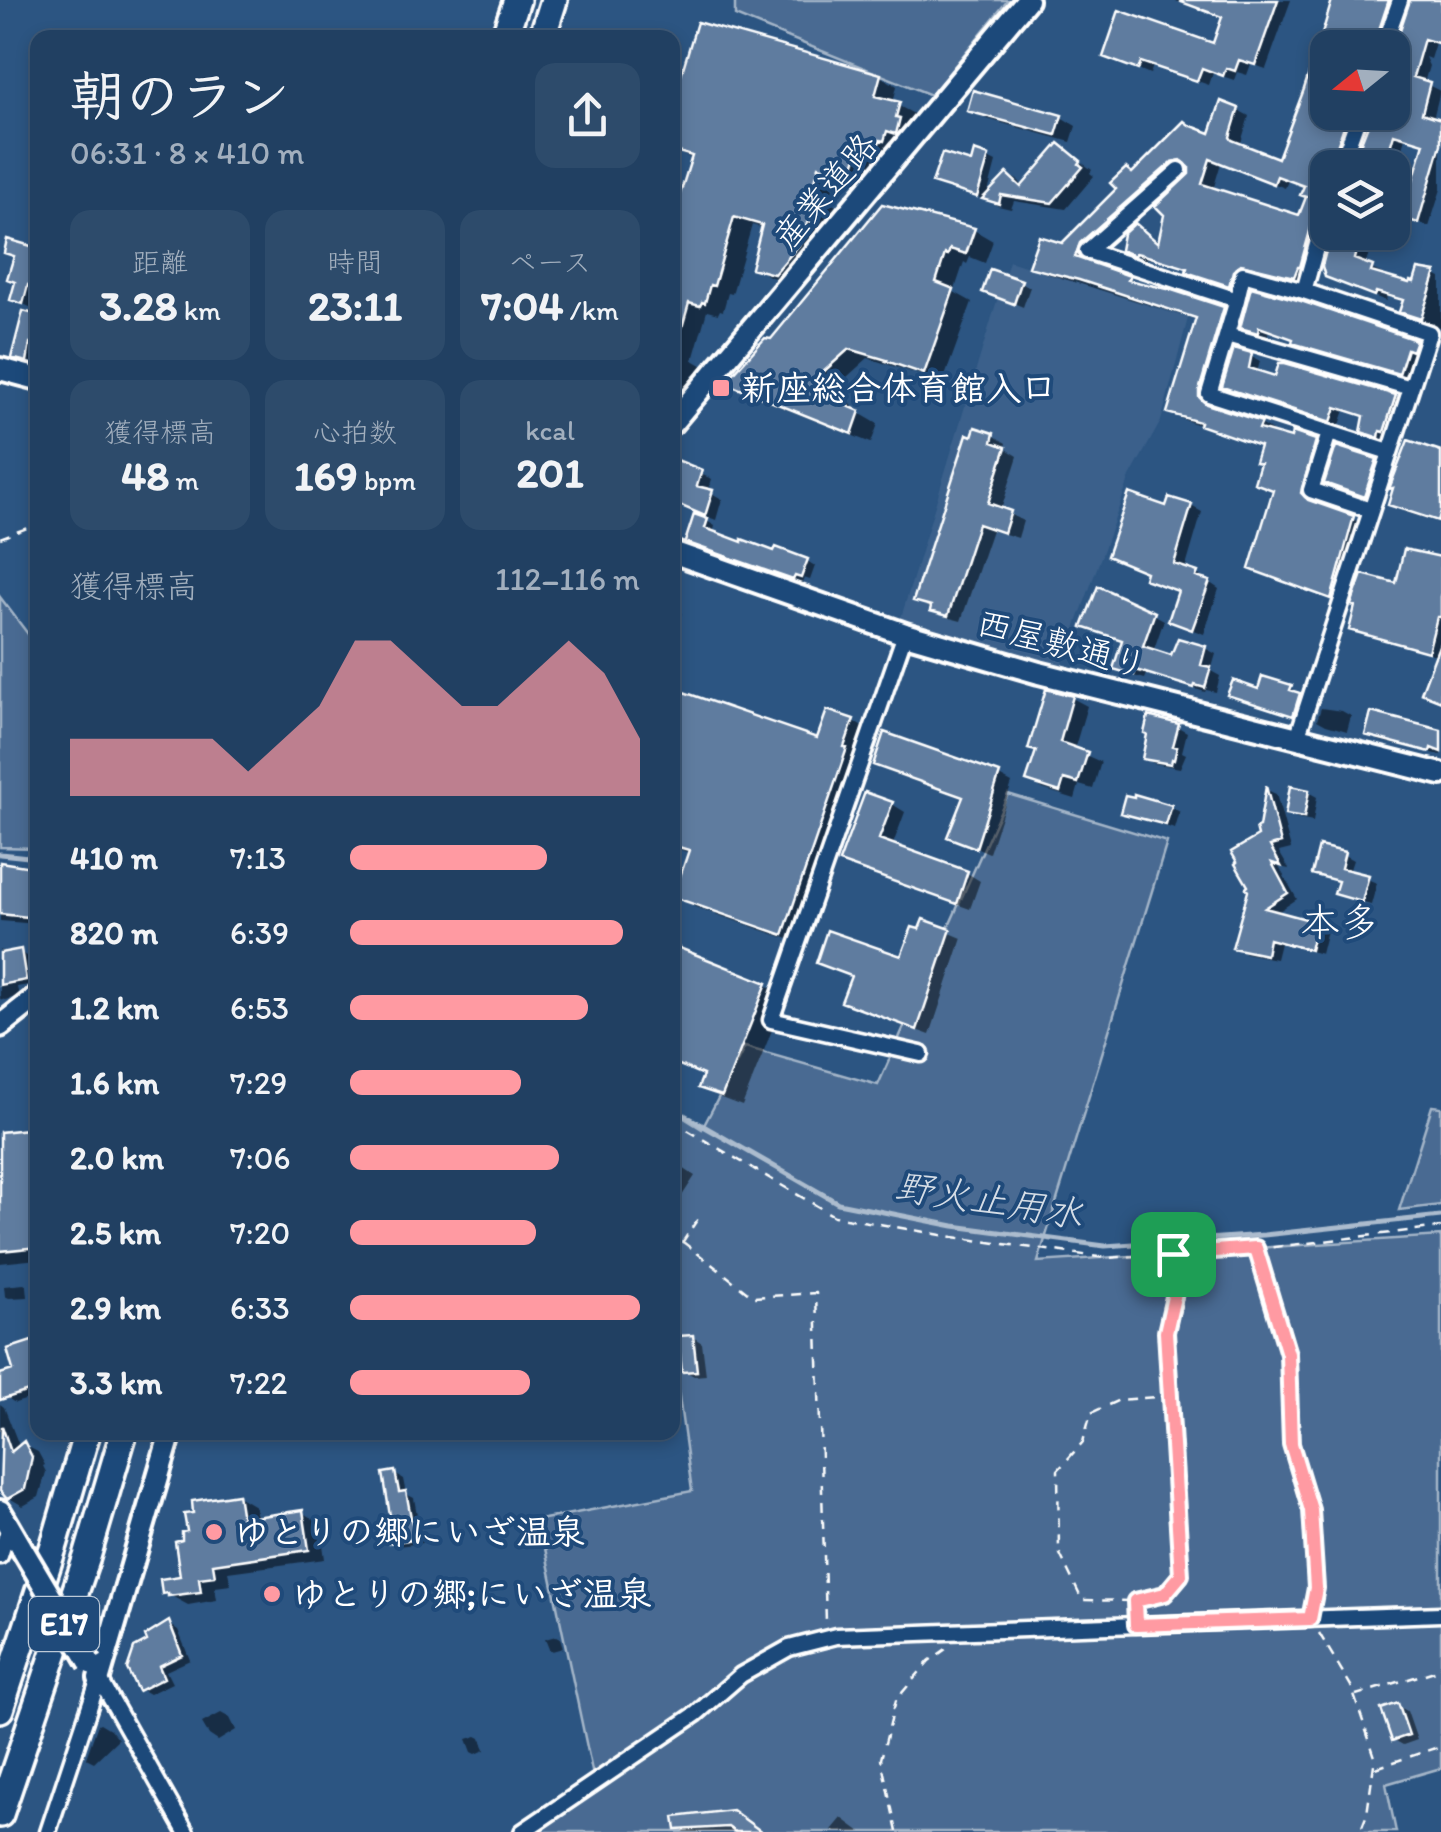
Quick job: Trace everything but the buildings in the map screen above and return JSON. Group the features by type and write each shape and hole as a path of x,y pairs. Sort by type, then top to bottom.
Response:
{"highway":[{"path":"507,30 517,0"},
{"path":"545,30 554,0"},
{"name":"E17","path":"0,1709 85,1440"},
{"name":"E17","path":"0,1814 122,1440"}],"street":[{"name":"産業道路","path":"680,413 1026,0"},
{"path":"1389,30 1400,0"},
{"path":"1179,170 1088,251 1237,300"},
{"path":"1304,290 1315,250"},
{"path":"1297,738 1429,333 1244,274 1209,394 1389,452"},
{"path":"1226,335 1411,388"},
{"path":"0,369 30,377"},
{"path":"1330,433 1311,490 1370,510"},
{"name":"西屋敷通り","path":"680,555 905,634 1441,774"},
{"path":"905,634 771,1020 921,1054"},
{"path":"0,1026 30,1002"},
{"path":"48,1832 94,1671 168,1440"},
{"path":"4,1519 186,1832"},
{"path":"0,1556 4,1519"},
{"path":"522,1832 696,1714 741,1675 789,1648 827,1639 972,1630 1441,1614"}],"path":[{"path":"0,538 30,527"},
{"path":"680,1126 834,1216 1106,1258 1256,1248 1441,1227"},
{"path":"680,1246 699,1217"},
{"path":"683,1242 754,1297 816,1294 827,1639"},
{"path":"1256,1248 1288,1354 1291,1444 1311,1510 1316,1588 1310,1619 1351,1686 1374,1757 1360,1832"},
{"path":"1170,1396 1119,1400 1090,1413 1083,1442 1058,1470 1059,1552 1082,1600 1135,1601 1165,1594 1181,1575 1170,1396 1166,1332 1176,1288 1173,1254"},
{"path":"1135,1601 1136,1625"},
{"path":"897,1832 880,1759 896,1700 929,1661 972,1630"},
{"path":"1354,1696 1441,1669"},
{"path":"1373,1769 1441,1746"}],"shaded area":[{"path":"735,0 1008,0 931,95 735,16"},
{"path":"1009,261 1188,318 1161,421 1130,477 1061,667 900,621"},
{"path":"0,597 30,637 30,848 0,847"},
{"path":"1008,794 1167,842 1038,1262 1441,1236 1441,1768 1386,1784 1396,1832 534,1832 596,1790 539,1520 692,1491 680,1404 680,1115 702,1129 745,1047 878,1085"},
{"path":"1432,1106 1441,1107 1441,1205 1399,1210"}],"waterway":[{"name":"野火止用水","path":"0,854 30,857"},
{"name":"野火止用水","path":"680,1113 838,1203 954,1226 1105,1246 1264,1235 1441,1216"}],"place":[{"name":"新座総合体育館入口","path":"721,388"},
{"name":"ゆとりの郷にいざ温泉","path":"214,1532"},
{"name":"ゆとりの郷;にいざ温泉","path":"272,1594"}],"district":[{"name":"本多","path":"1340,922"}],"route":[{"path":"1256,1248 1288,1354 1291,1444 1311,1510 1316,1588 1310,1619 1136,1625 1135,1601 1165,1594 1181,1575 1166,1332 1176,1288 1173,1254 1256,1248"}]}
